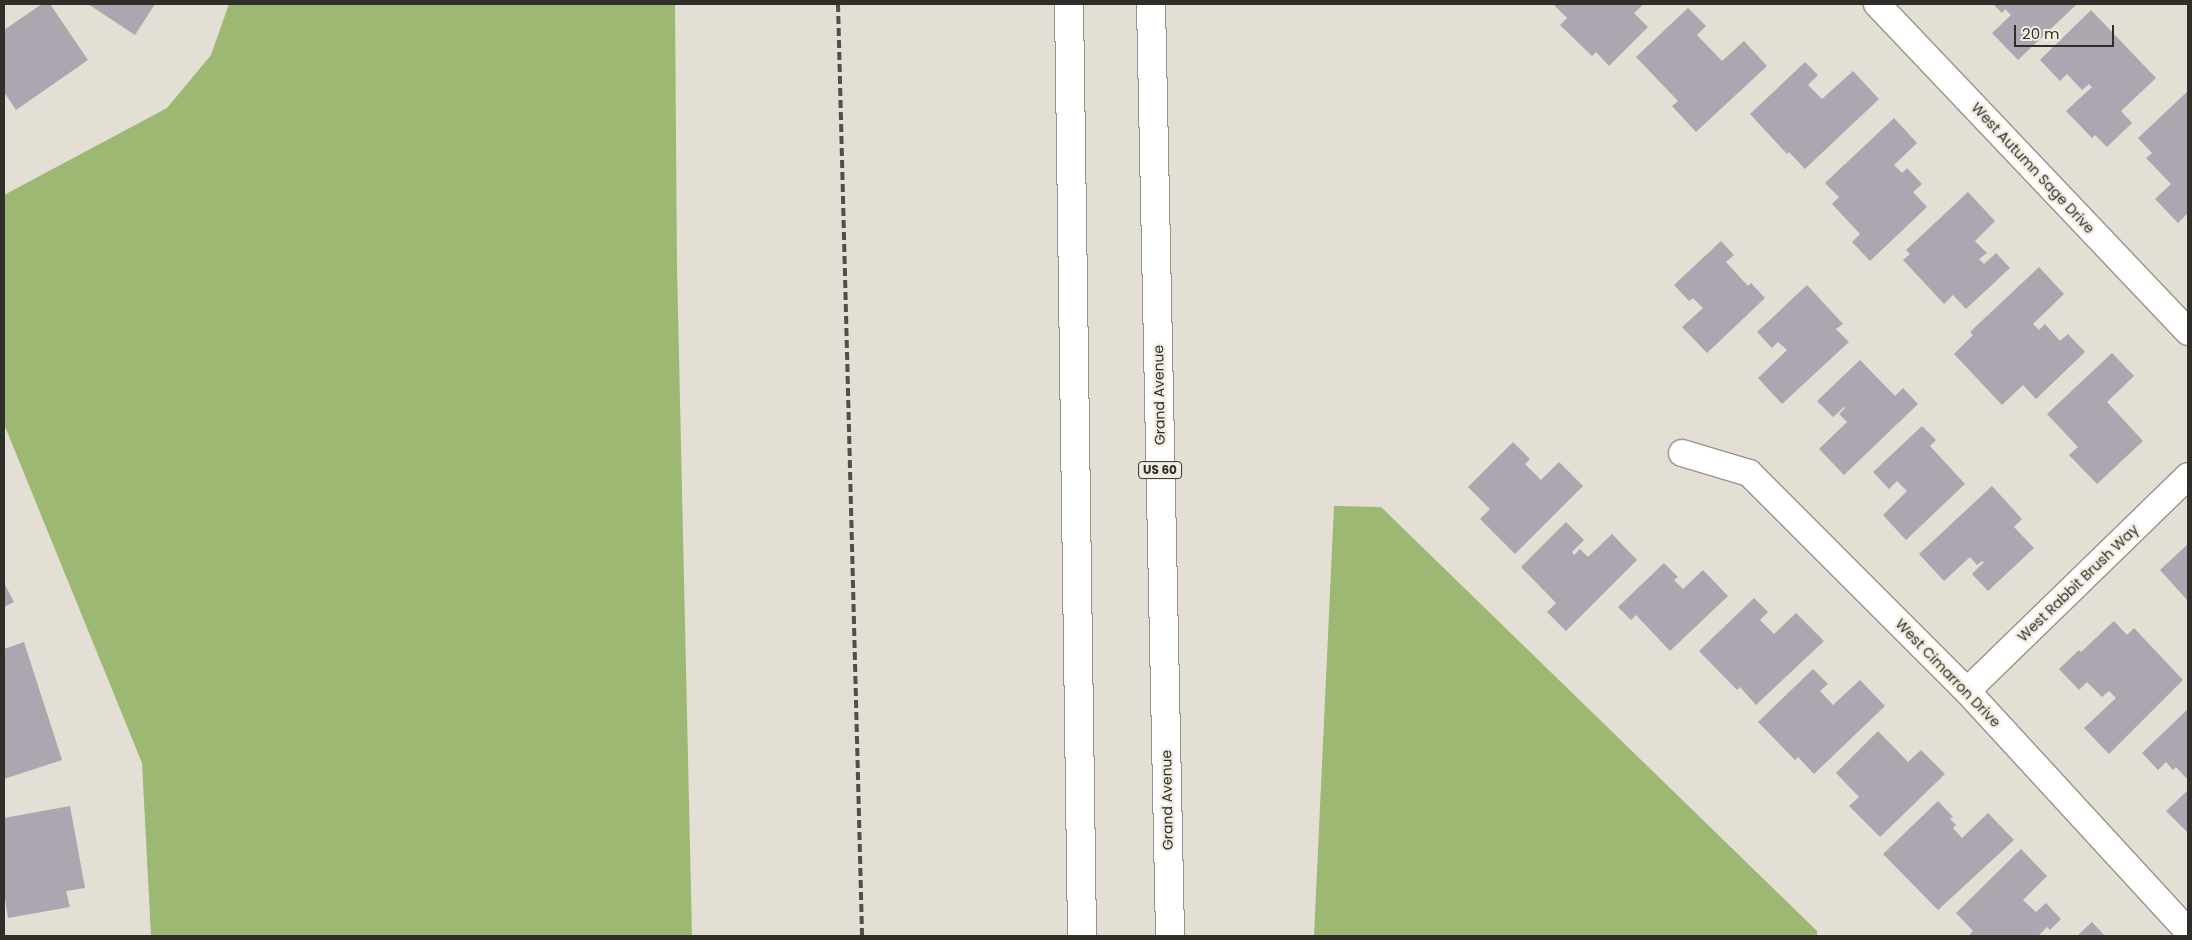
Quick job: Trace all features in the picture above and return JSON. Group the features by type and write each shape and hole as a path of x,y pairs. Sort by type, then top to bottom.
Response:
{"highway":[{"path":"1069,4 1082,936"},
{"name":"Grand Avenue","path":"1151,4 1170,936"}],"street":[{"name":"West Autumn Sage Drive","path":"1877,4 2188,332"},
{"name":"West Cimarron Drive","path":"1682,454 1749,473 1967,691 2188,931"},
{"name":"West Rabbit Brush Way","path":"1967,691 2188,476"}],"green space":[{"path":"229,4 675,4 677,267 692,936 151,936 142,763 4,424 4,195 167,108 211,55"},
{"path":"1334,506 1381,507 1817,931 1817,936 1314,936"}],"building":[{"path":"42,4 50,4 88,60 16,110 4,92 4,30"},
{"path":"88,4 155,4 135,35"},
{"path":"1553,4 1644,4 1634,13 1648,27 1609,66 1596,52 1592,56 1560,25 1567,18"},
{"path":"1993,4 2077,4 2018,60 1992,33 2011,15 2005,9 2002,13"},
{"path":"1688,8 1706,26 1697,35 1722,61 1744,41 1767,66 1696,132 1672,106 1678,101 1636,57"},
{"path":"2091,10 2156,78 2121,111 2132,123 2107,147 2095,135 2092,138 2066,111 2092,87 2089,84 2082,90 2067,74 2060,81 2040,60"},
{"path":"1805,62 1818,75 1808,85 1822,99 1853,71 1879,99 1805,169 1789,152 1787,154 1750,114"},
{"path":"2188,91 2188,213 2178,223 2155,199 2171,184 2146,158 2152,153 2138,138"},
{"path":"1894,118 1917,143 1894,165 1902,173 1907,168 1922,184 1913,192 1927,207 1870,261 1852,242 1860,234 1832,204 1839,197 1825,183"},
{"path":"1968,192 1995,221 1975,241 1987,253 1979,259 1984,264 1996,253 2010,268 1966,309 1953,295 1944,304 1903,260 1910,254 1906,250"},
{"path":"1721,241 1734,255 1726,262 1748,286 1751,283 1765,298 1707,353 1682,327 1703,308 1693,298 1689,301 1674,285"},
{"path":"2039,267 2064,294 2033,324 2039,330 2045,324 2060,341 2068,334 2085,352 2036,399 2023,385 2002,405 1954,354 1973,335 1970,332"},
{"path":"1807,285 1843,324 1836,329 1849,342 1782,404 1758,378 1787,350 1778,342 1772,348 1757,332"},
{"path":"2112,353 2134,376 2107,402 2143,441 2097,484 2069,455 2078,447 2047,414"},
{"path":"1860,360 1895,396 1903,388 1918,404 1844,475 1819,449 1847,422 1839,414 1845,408 1833,417 1817,401"},
{"path":"1922,426 1936,440 1930,446 1965,484 1906,540 1883,515 1907,491 1897,481 1889,489 1873,472"},
{"path":"1513,442 1530,459 1525,464 1541,480 1559,462 1583,486 1515,554 1480,519 1490,509 1468,487"},
{"path":"1992,486 2022,519 2014,527 2034,548 1988,591 1972,574 1984,562 1982,561 1977,565 1970,557 1944,581 1919,554"},
{"path":"1566,522 1584,540 1572,552 1574,555 1580,549 1588,557 1612,534 1637,560 1566,631 1547,612 1556,603 1521,567"},
{"path":"2188,544 2188,601 2160,570"},
{"path":"1664,563 1678,577 1674,580 1683,589 1703,570 1728,596 1670,651 1636,615 1631,620 1618,607"},
{"path":"4,583 14,602 4,607"},
{"path":"1754,598 1768,612 1760,620 1774,634 1796,613 1824,641 1756,705 1740,687 1737,690 1699,651"},
{"path":"2114,621 2127,635 2134,628 2183,680 2109,754 2084,728 2116,698 2109,691 2102,697 2087,682 2079,690 2059,669 2079,650 2081,652"},
{"path":"24,642 62,760 4,779 4,649"},
{"path":"1813,669 1828,684 1820,691 1833,705 1860,680 1885,706 1814,774 1798,757 1795,760 1758,722"},
{"path":"2188,709 2188,780 2176,767 2173,770 2166,762 2158,770 2142,753"},
{"path":"1878,731 1908,762 1921,750 1945,774 1880,837 1849,806 1859,797 1836,773"},
{"path":"2188,790 2188,833 2166,811"},
{"path":"1938,801 1953,817 1950,819 1956,825 1953,828 1962,838 1988,813 2014,840 1938,910 1883,854"},
{"path":"70,806 85,888 66,891 70,907 8,918 4,892 4,818"},
{"path":"2021,849 2047,876 2023,900 2036,912 2046,903 2061,919 2050,930 2047,927 2038,936 1972,936 1970,934 1973,931 1956,913"},
{"path":"2092,922 2105,936 2077,936"}],"railway":[{"path":"838,4 862,936"}]}
